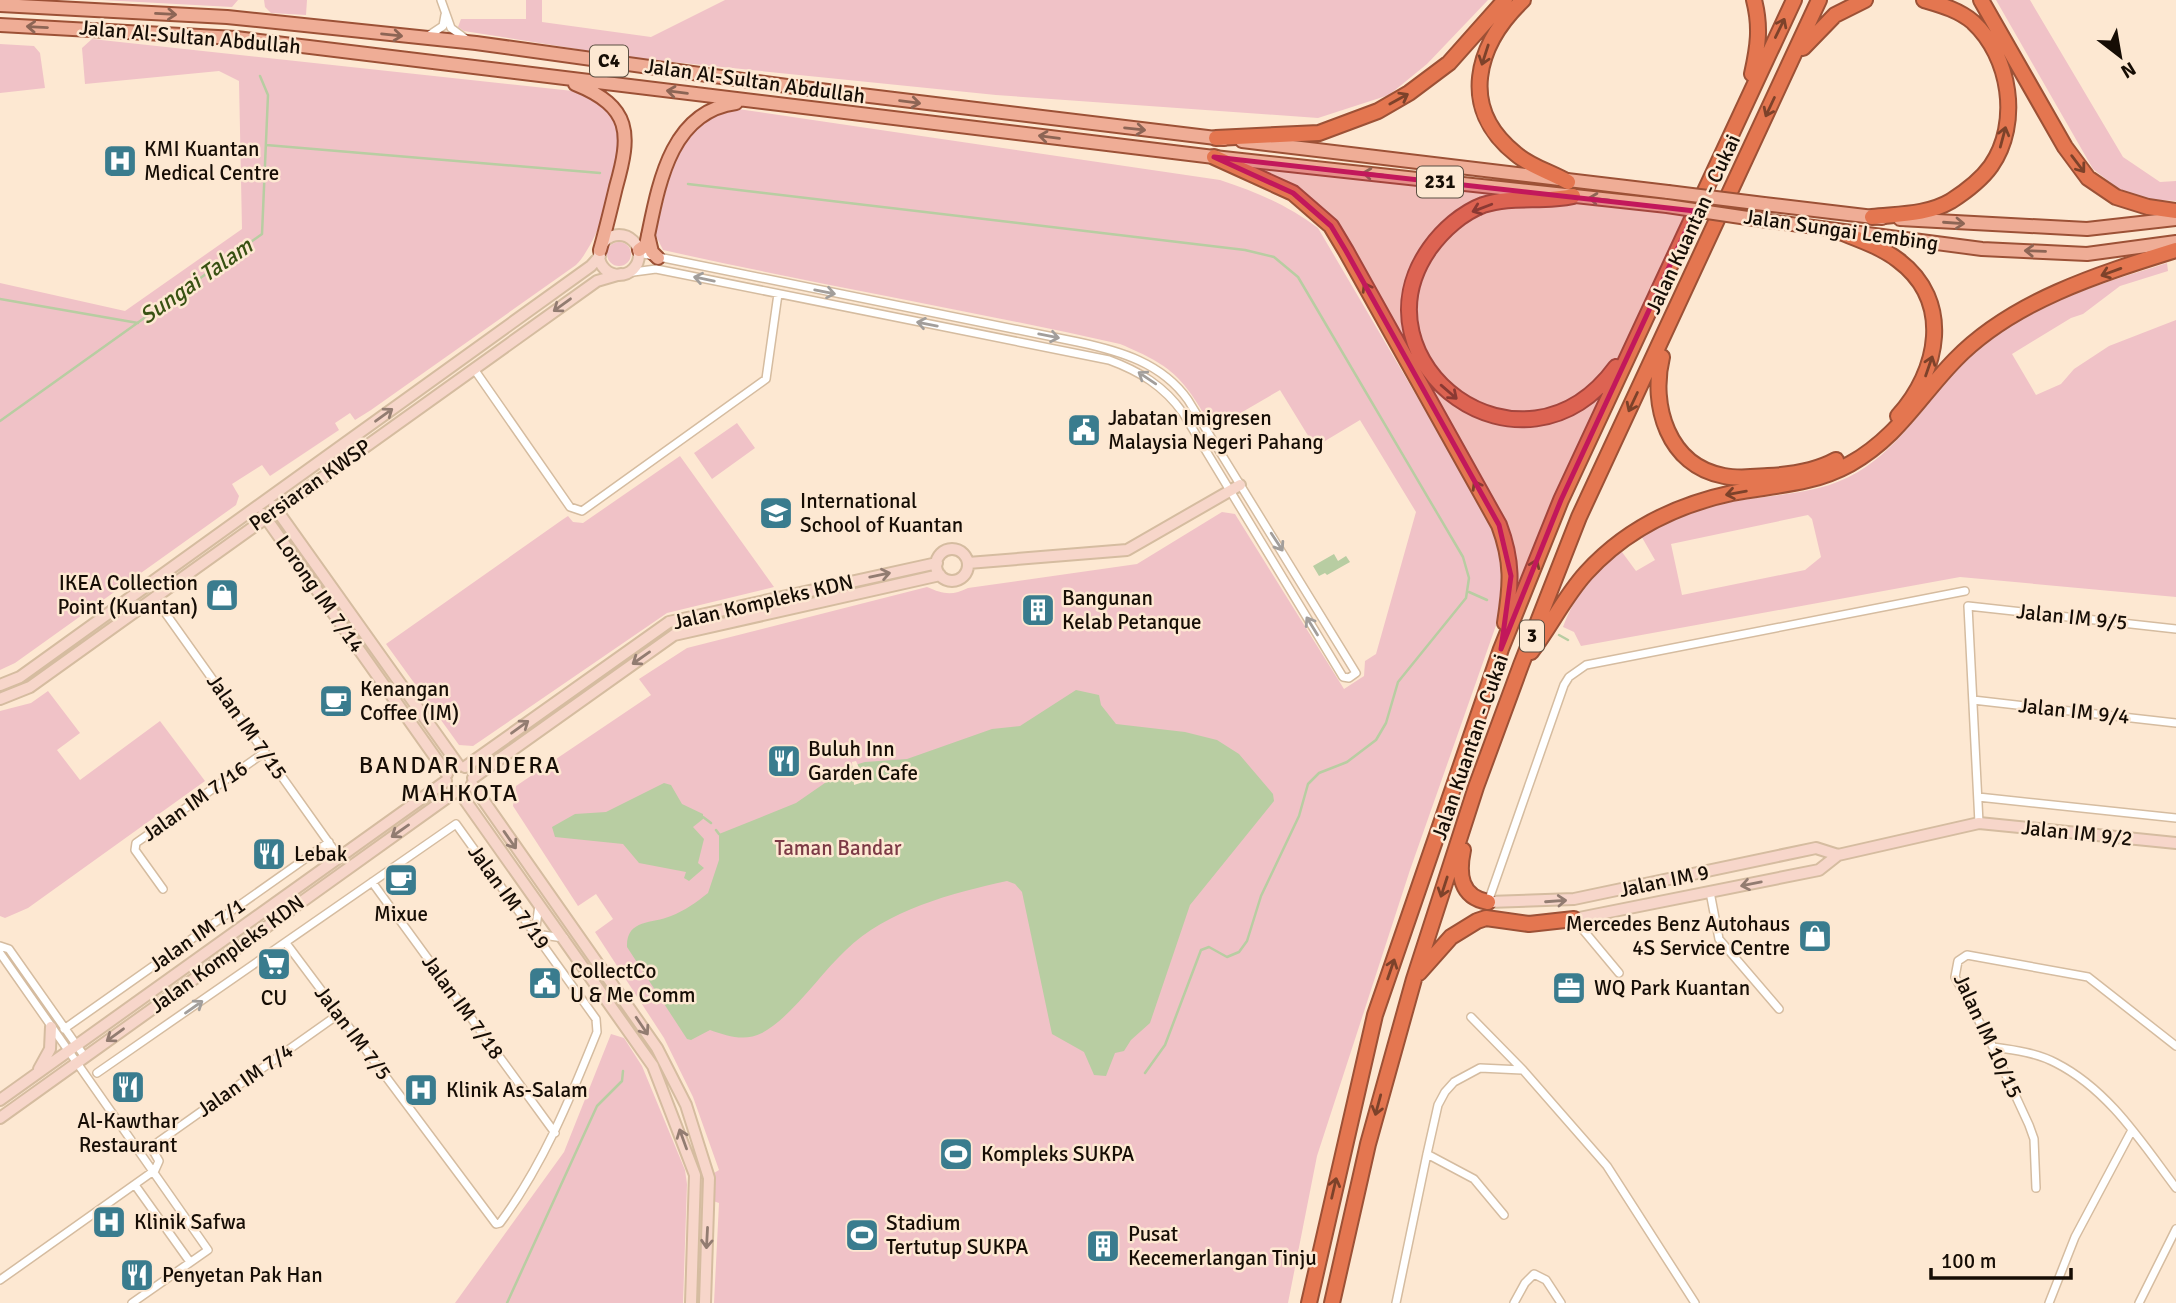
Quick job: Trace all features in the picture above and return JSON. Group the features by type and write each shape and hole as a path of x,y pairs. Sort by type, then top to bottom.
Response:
{"highway":[{"path":"1216,138 1319,133 1378,111 1409,93 1449,63 1505,0"},
{"path":"1523,0 1491,37 1479,78 1480,97 1493,129 1514,153 1571,189"},
{"path":"1746,99 1759,42 1759,19 1754,0"},
{"name":"Jalan Kuantan - Cukai","path":"1309,1303 1375,1015 1501,649 1561,499 1794,0"},
{"name":"Jalan Kuantan - Cukai","path":"1332,1303 1368,1144 1414,979 1476,787 1521,665 1579,517 1819,0"},
{"path":"1790,62 1822,26 1864,0"},
{"path":"1872,217 1920,212 1949,202 1972,186 1992,165 2001,145 2007,118 2007,87 2002,65 1973,22 1948,7 1924,0"},
{"path":"1981,0 2065,147 2088,178 2116,197 2148,207 2176,211"},
{"path":"1214,157 1276,184 1302,200 1331,226 1346,251 1499,525 1509,551 1511,576 1501,649"},
{"path":"1571,189 1484,205 1461,217 1437,237 1422,258 1415,280 1410,306 1413,337 1424,363 1449,393 1476,411 1516,420 1546,417 1573,407 1607,380 1633,344"},
{"path":"1670,325 1658,372 1660,410 1665,429 1691,462 1723,476 1769,476 1830,464 1881,432 1900,413 1926,375 1934,346 1934,315 1927,292 1899,260 1840,232"},
{"path":"1521,665 1584,574 1636,530 1668,513 1702,500 1783,487 1819,478 1849,464 1879,445 1907,420 1955,360 1990,330 2074,285 2176,250"},
{"path":"1476,787 1461,876 1471,897 1488,902"},
{"path":"1414,979 1451,937 1477,920 1486,918 1529,924 1574,919"}],"main road":[{"name":"Jalan Al-Sultan Abdullah","path":"0,5 227,17 476,43 787,86 1216,138"},
{"name":"Jalan Al-Sultan Abdullah","path":"0,25 236,38 1214,157"},
{"path":"560,78 597,93 610,102 625,128 627,148 600,253"},
{"path":"639,251 645,247 678,136 691,121 709,109 753,101"},
{"name":"Jalan Sungai Lembing","path":"1216,138 1571,189 1840,232 1982,249 2087,254 2176,243"},
{"name":"Jalan Sungai Lembing","path":"1214,157 1571,189 1668,192 1872,217 2087,229 2176,219"},
{"path":"648,235 652,252 658,258"}],"street":[{"path":"441,0 451,28 476,43"},
{"path":"424,38 443,26 445,15"},
{"name":"Persiaran KWSP","path":"0,685 20,677 591,266 606,241 617,235 629,238 639,251"},
{"path":"600,253 605,268 624,274 656,269 1109,360 1141,374 1177,405 1343,677 1354,674 1356,669 1184,395 1146,363 1107,348 658,258 639,251 635,267 624,274"},
{"name":"Persiaran KWSP","path":"0,699 24,691 601,278 624,274"},
{"path":"793,297 795,286"},
{"path":"474,369 570,507 582,510 766,379 778,294"},
{"path":"988,337 990,324"},
{"path":"453,366 461,378"},
{"path":"968,563 1134,548 1240,485"},
{"name":"Lorong IM 7/14","path":"269,498 473,781 657,1048 686,1105 709,1178 705,1303"},
{"name":"Lorong IM 7/14","path":"257,506 653,1066 686,1148 696,1182 691,1303"},
{"path":"953,549 961,552 968,563 967,572 952,581 940,575 937,563 941,555 953,549"},
{"name":"Jalan Kompleks KDN","path":"0,1100 462,766 668,622 937,563"},
{"name":"Jalan Kompleks KDN","path":"0,1118 674,635 940,575"},
{"path":"157,576 166,588"},
{"path":"1488,902 1564,685 1569,677 1586,665 1965,591"},
{"name":"Jalan IM 7/15","path":"154,597 339,857"},
{"name":"Jalan IM 9/5","path":"1973,700 1968,606 2176,629"},
{"path":"668,622 674,635"},
{"path":"1973,700 1979,823"},
{"name":"Jalan IM 9/4","path":"1973,700 2176,723"},
{"name":"Jalan IM 7/16","path":"163,889 135,850 136,843 265,752"},
{"path":"1978,797 2176,818"},
{"name":"Jalan IM 9","path":"1574,919 1819,870 1838,855 1979,823"},
{"name":"Jalan IM 9/2","path":"1979,823 2176,843"},
{"name":"Jalan IM 7/19","path":"286,943 456,824 596,1019 597,1032 555,1133 527,1187 500,1223 496,1224"},
{"name":"Jalan IM 7/1","path":"64,1029 329,842"},
{"name":"Jalan IM 9","path":"1488,902 1574,899 1816,848 1838,855"},
{"path":"1797,853 1803,856 1807,864 1803,873"},
{"path":"1782,856 1780,864 1786,877"},
{"name":"Jalan IM 7/18","path":"372,882 555,1133"},
{"path":"1710,892 1719,939 1779,1009"},
{"path":"539,904 535,934 565,938"},
{"path":"1574,919 1619,973"},
{"path":"97,1073 286,943"},
{"name":"Jalan IM 7/5","path":"286,943 496,1224"},
{"path":"0,949 51,1027 72,1048"},
{"path":"0,949 9,949 64,1029 72,1048 153,1172 208,1250 132,1303"},
{"name":"Jalan IM 10/15","path":"2036,1188 2034,1139 1993,1047 1955,978 1957,963 1967,955 2088,976 2176,1046"},
{"name":"Jalan IM 7/4","path":"153,1172 159,1161 151,1147 339,1014"},
{"path":"1471,1017 1523,1070 1607,1166 1695,1303"},
{"path":"36,1074 50,1049 51,1027"},
{"path":"1993,1047 2031,1053 2066,1068 2095,1091 2132,1130 2176,1188"},
{"path":"1396,1303 1438,1105 1454,1082 1480,1068 1523,1070"},
{"path":"2049,1303 2075,1237 2132,1130"},
{"path":"1427,1154 1474,1179 1504,1215"},
{"path":"0,1280 153,1172"},
{"path":"135,1185 190,1262"},
{"path":"2139,1303 2176,1229"},
{"path":"1514,1303 1525,1283 1534,1274 1546,1280 1561,1303"}],"highlighted area":[{"path":"1214,157 1695,211 1561,500 1501,649 1511,576 1499,525 1346,251 1331,226 1293,193"}],"green space":[{"path":"102,0 238,0 232,7"},
{"path":"264,0 307,0 306,15 271,13 265,7"},
{"path":"526,0 542,0 542,22 651,37 725,0 1488,0 1427,64 1389,95 1318,118 996,95 633,58 464,31 458,27 461,19 526,19"},
{"path":"1996,0 2030,0 2123,157 2160,182 2176,181 2176,201 2145,199 2120,190 2093,169"},
{"path":"92,39 573,91 587,96 610,112 618,125 621,138 620,156 602,219 585,254 576,265 371,410 355,420 350,413 335,423 339,430 270,476 262,465 232,484 239,496 236,505 15,663 0,670 0,283 125,311 242,229 239,81 219,71 85,84 82,48"},
{"path":"0,44 34,46 40,53 45,88 0,93"},
{"name":"Taman Bandar","path":"738,109 1220,180 1283,206 1318,228 1493,526 1504,572 1500,614 1410,870 1317,1156 1288,1303 714,1303 719,1203 713,1201 714,1173 719,1170 693,1097 664,1038 595,932 613,919 596,894 578,906 513,806 516,786 651,695 639,679 687,648 927,587 943,593 952,593 968,588 1137,564 1222,512 1235,514 1344,689 1364,676 1365,661 1376,654 1416,512 1360,420 1315,447 1280,390 1213,429 1194,397 1176,376 1154,360 1120,344 663,250 655,234 678,155 700,125 717,115"},
{"path":"619,242 630,249 631,254 624,265 619,266 608,259 607,254 614,243"},
{"path":"2167,263 2168,271 2120,286 2083,314 2071,318 2012,354 2036,395 2061,384 2074,369 2109,346 2176,320 2176,597 1960,577 1581,646 1574,632 1563,627 1586,584 1619,548 1636,571 1655,560 1640,534 1703,508 1810,490 1858,472 1902,435 1964,362 2009,326 2059,300","holes":["1808,515 1812,519 1821,557 1805,570 1682,595 1671,544"]},
{"path":"737,423 755,448 712,479 694,453"},
{"path":"680,456 774,587 667,613 473,746 459,745 386,644 568,516 573,522 583,523"},
{"path":"48,691 80,733 57,750 80,780 160,721 205,781 28,908 5,918 0,916 0,711 31,703"},
{"path":"611,1034 624,1038 642,1066 685,1170 687,1184 683,1303 455,1303 564,1152"}],"shaded area":[{"path":"1334,554 1338,561 1346,556 1350,562 1327,575 1325,573 1319,576 1313,566"},
{"path":"1076,690 1099,695 1101,705 1116,724 1185,732 1217,740 1239,754 1273,794 1274,801 1190,905 1150,1023 1131,1040 1124,1051 1115,1053 1106,1076 1094,1075 1084,1052 1052,1034 1022,892 1015,884 1007,881 921,905 881,924 846,950 784,1017 756,1036 743,1038 710,1030 691,1040 687,1039 627,947 628,938 635,927 676,914 708,893 719,860 719,834 796,803 848,767 865,762 907,759 992,729 1020,726"},
{"path":"664,783 671,785 682,804 703,814 703,819 693,827 704,839 698,863 704,868 689,881 684,878 686,872 639,863 623,844 555,837 552,827 575,814 606,812"}],"pier":[{"path":"856,761 860,770 868,768 872,779 854,785 852,762"}],"waterway":[{"name":"Sungai Talam","path":"0,421 262,234 268,95 260,76"},
{"path":"266,145 600,173"},
{"path":"688,184 1245,250 1274,257 1298,277 1463,557 1469,578 1466,598 1398,682 1386,723 1376,740 1347,762 1319,773 1308,784 1299,816 1261,896 1247,941 1239,952 1227,957 1209,947 1201,950 1165,1045 1145,1073"},
{"path":"0,299 138,323"},
{"path":"1469,592 1487,600"},
{"path":"1559,635 1568,640"},
{"path":"703,817 711,823"},
{"path":"716,830 719,834"},
{"path":"507,1303 597,1106 622,1081 623,1071"}],"place":[{"name":"KMI Kuantan Medical Centre","path":"120,161"},
{"name":"Jabatan Imigresen Malaysia Negeri Pahang","path":"1084,430"},
{"name":"International School of Kuantan","path":"776,513"},
{"name":"IKEA Collection Point (Kuantan)","path":"222,595"},
{"name":"Bangunan Kelab Petanque","path":"1038,610"},
{"name":"Kenangan Coffee (IM)","path":"336,701"},
{"name":"Buluh Inn Garden Cafe","path":"784,761"},
{"name":"Lebak","path":"269,854"},
{"name":"Mixue","path":"401,880"},
{"name":"Mercedes Benz Autohaus 4S Service Centre","path":"1815,936"},
{"name":"CU","path":"274,964"},
{"name":"CollectCo U & Me Comm","path":"545,983"},
{"name":"WQ Park Kuantan","path":"1569,988"},
{"name":"Al-Kawthar Restaurant","path":"128,1087"},
{"name":"Klinik As-Salam","path":"421,1090"},
{"name":"Kompleks SUKPA","path":"956,1154"},
{"name":"Klinik Safwa","path":"109,1222"},
{"name":"Stadium Tertutup SUKPA","path":"862,1235"},
{"name":"Pusat Kecemerlangan Tinju","path":"1103,1246"},
{"name":"Penyetan Pak Han","path":"137,1275"}],"district":[{"name":"BANDAR INDERA MAHKOTA","path":"460,779"}]}
